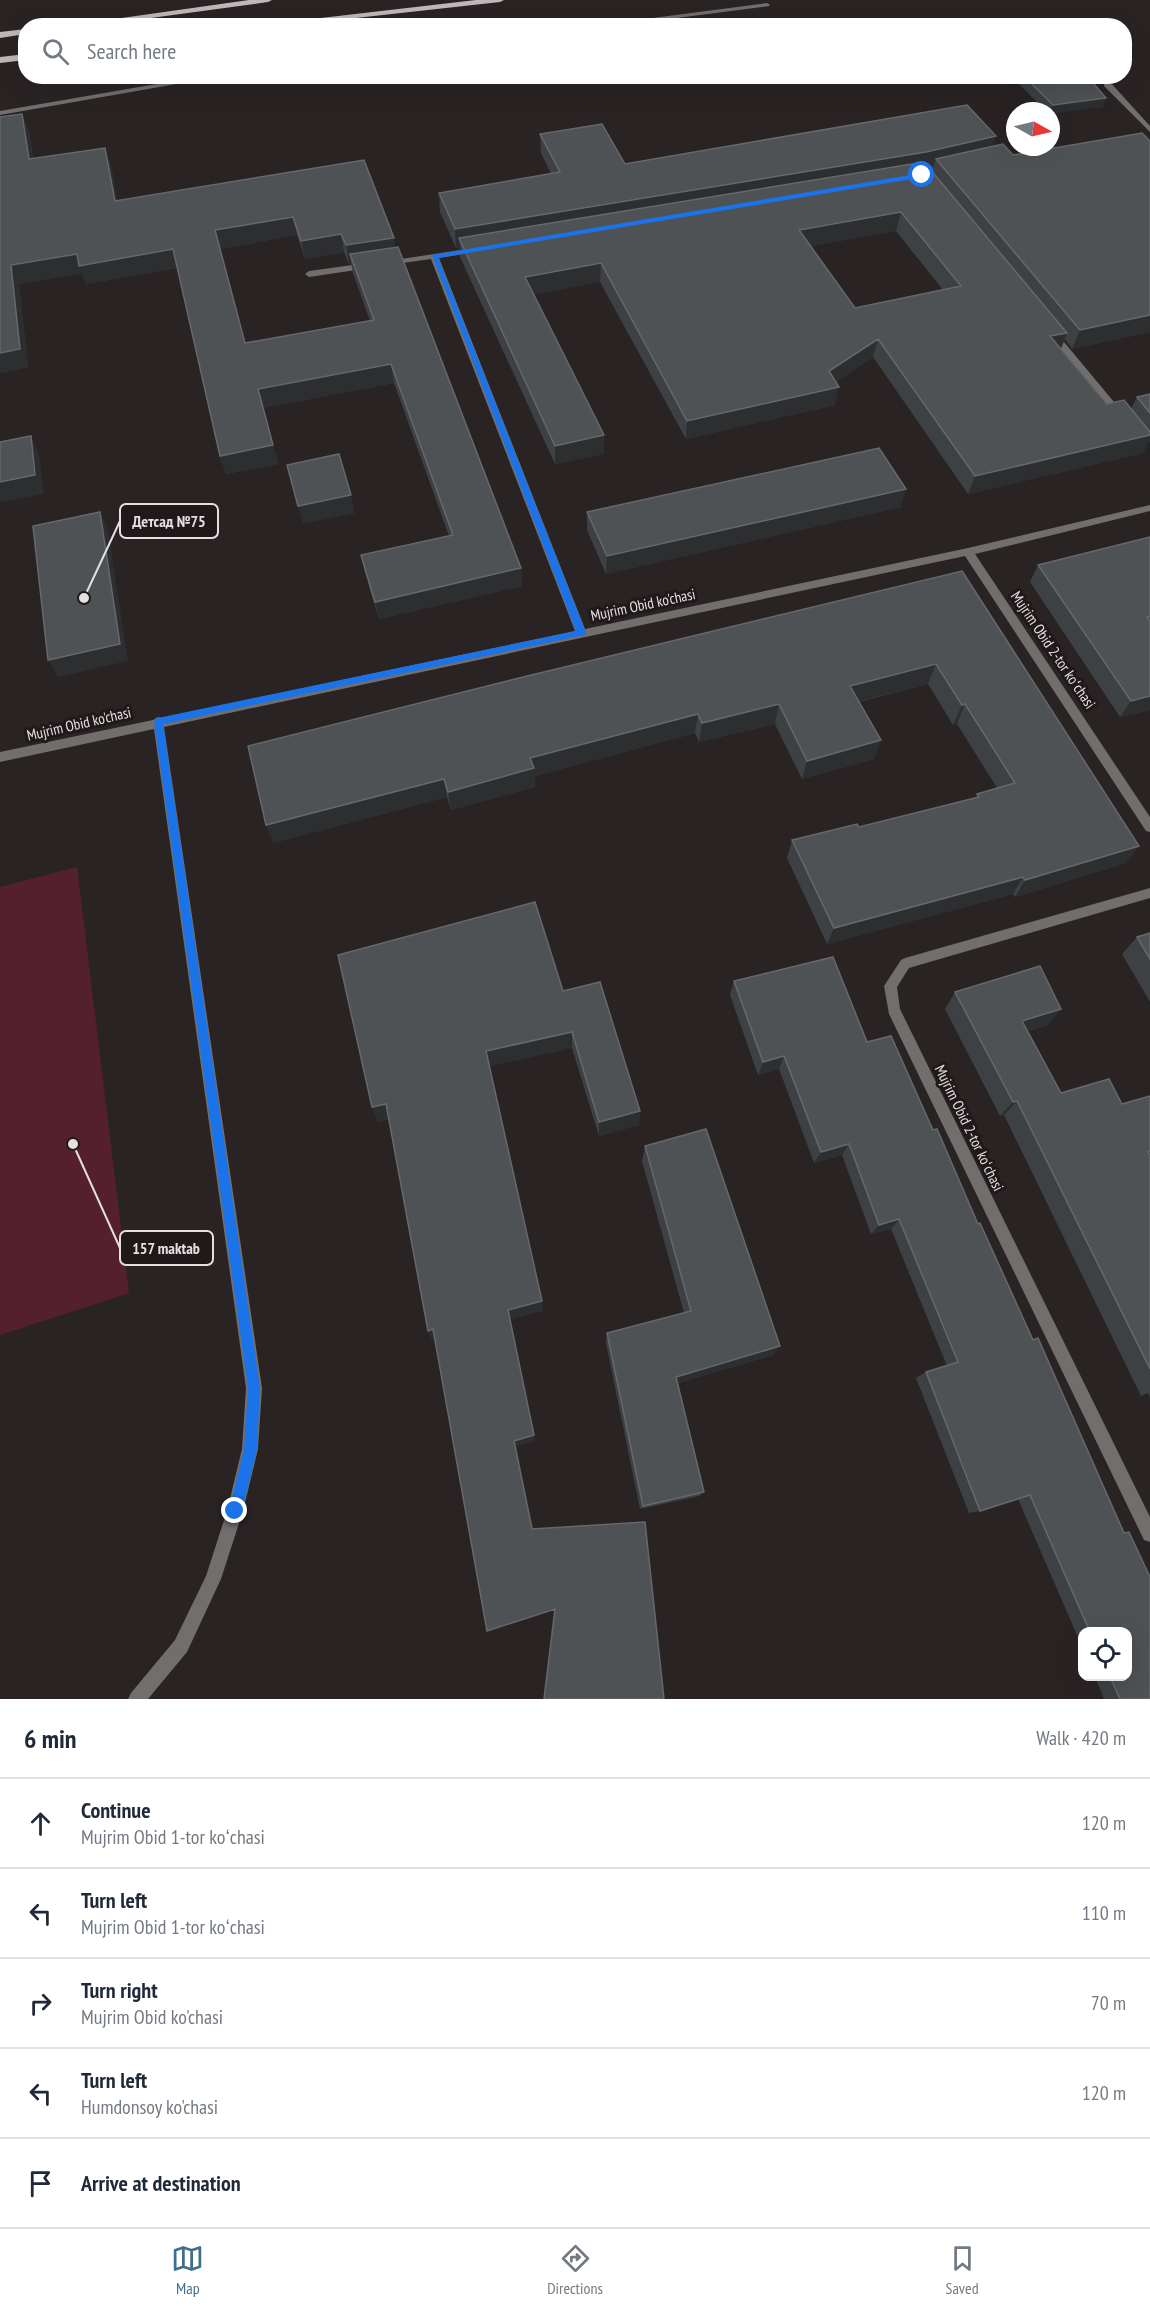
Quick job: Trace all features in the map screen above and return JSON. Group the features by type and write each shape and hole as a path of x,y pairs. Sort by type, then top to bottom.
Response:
{"main road":[{"path":"130,18 268,0"},
{"path":"318,18 500,0"},
{"path":"366,12 376,3"},
{"path":"0,35 18,32"},
{"path":"0,60 18,58"}],"street":[{"path":"660,18 766,5"},
{"path":"0,113 172,84"},
{"path":"1107,84 1150,130"},
{"path":"309,274 481,249"},
{"path":"434,256 581,633"},
{"path":"1044,323 1127,424"},
{"name":"Mujrim Obid ko'chasi","path":"0,756 968,552 1150,508"},
{"name":"Mujrim Obid 2-tor koʻchasi","path":"968,552 1150,827"},
{"path":"137,1699 181,1646 213,1579 235,1511 250,1449 254,1388 158,721"},
{"name":"Mujrim Obid 2-tor koʻchasi","path":"1150,893 905,964 890,986 894,1010 1150,1534"}],"shaded area":[{"path":"77,867 129,1293 0,1335 0,887"}],"building":[{"path":"1032,84 1094,84 1106,98 1060,104 1060,102 1050,102"},
{"path":"967,105 996,136 926,152 455,229 439,193 560,172 540,134 602,124 625,164"},
{"path":"22,114 29,159 105,148 115,201 364,160 394,238 346,245 341,234 301,241 293,217 215,230 245,343 374,320 350,254 398,247 521,568 375,602 361,555 453,535 391,364 258,389 273,445 220,456 173,249 79,266 77,254 11,265 20,349 0,353 0,117"},
{"path":"1142,133 1150,141 1150,315 1080,330 936,159 1003,144 1006,147 1006,156 1060,156 1060,147"},
{"path":"924,162 1067,333 1050,336 1107,404 1124,400 1150,435 975,476 878,339 829,371 839,387 687,421 601,263 525,277 604,435 555,446 459,238","holes":["901,212 961,286 855,308 799,230"]},
{"path":"1150,394 1150,413 1137,397"},
{"path":"31,436 35,475 0,482 0,442"},
{"path":"879,448 906,489 607,556 587,512"},
{"path":"339,454 351,495 298,506 287,465"},
{"path":"100,512 120,644 48,660 33,526"},
{"path":"1150,537 1150,617 1147,617 1150,621 1150,696 1131,701 1038,565"},
{"path":"962,571 1139,846 1025,880 1023,877 834,928 792,840 857,824 859,827 979,797 977,794 1015,783 965,704 962,705 936,664 850,686 881,740 807,761 779,704 702,723 698,714 530,758 534,768 448,792 444,779 266,825 248,746"},
{"path":"535,902 563,991 600,982 640,1111 599,1122 572,1032 486,1051 542,1301 508,1310 534,1435 514,1441 532,1529 645,1522 664,1699 544,1699 555,1609 487,1631 433,1329 428,1331 386,1104 372,1107 338,955"},
{"path":"1150,933 1150,959 1137,937"},
{"path":"833,957 867,1042 891,1036 933,1130 937,1129 978,1224 980,1223 1033,1340 1038,1338 1124,1533 1129,1532 1150,1577 1150,1699 1120,1699 1112,1681 1132,1681 1132,1627 1088,1627 1030,1495 980,1511 926,1372 958,1362 899,1219 879,1225 849,1144 821,1152 784,1056 763,1062 734,981"},
{"path":"1040,966 1061,1009 1022,1021 1061,1093 1109,1079 1122,1104 1150,1096 1150,1151 1148,1152 1150,1155 1150,1369 1017,1101 1013,1102 955,992"},
{"path":"706,1129 780,1346 676,1377 704,1492 643,1506 607,1333 691,1311 645,1146"}],"place":[{"name":"Детсад №75","path":"84,598"},
{"name":"157 maktab","path":"73,1144"}],"route":[{"path":"235,1511 250,1449 254,1388 158,721 581,633 434,256 922,175"}]}
